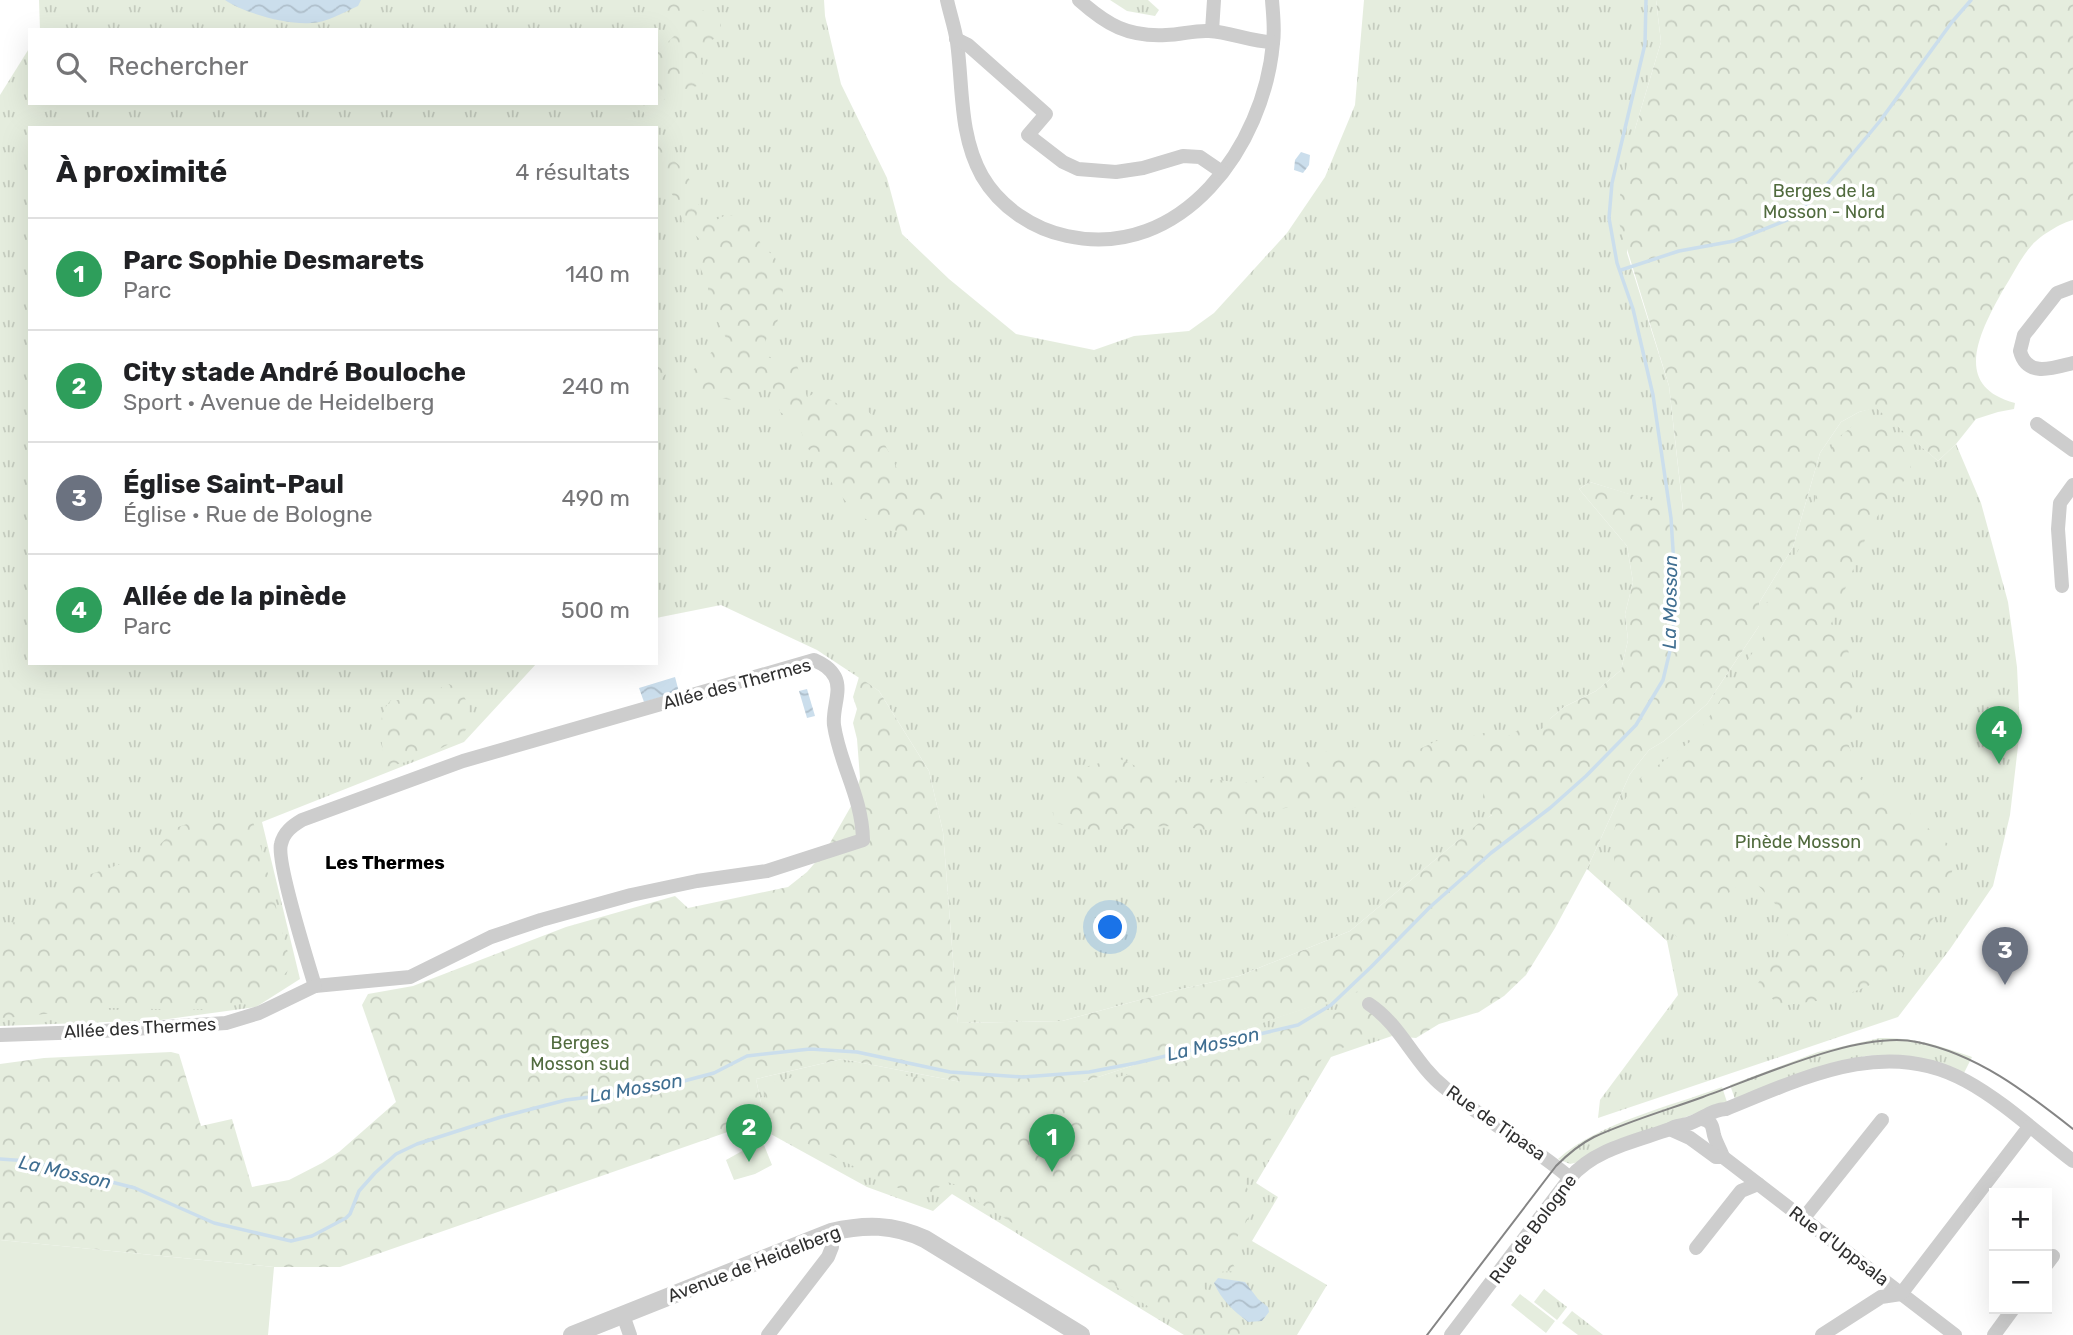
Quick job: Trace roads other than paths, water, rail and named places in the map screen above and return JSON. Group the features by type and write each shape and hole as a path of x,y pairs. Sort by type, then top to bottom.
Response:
{"street":[{"path":"947,0 956,39 962,109 973,158 992,191 1008,208 1042,229 1084,240 1104,241 1153,231 1194,205 1222,172 1248,130 1265,84 1273,42 1272,0"},
{"path":"1079,0 1111,26 1124,31 1168,36 1193,31 1212,31 1261,42 1273,42"},
{"path":"1212,31 1214,0"},
{"path":"956,39 968,45 1046,114 1028,135 1063,162 1078,169 1116,172 1191,156 1205,160 1222,172"},
{"path":"2073,287 2057,293 2024,335 2020,351 2026,364 2039,370 2073,363"},
{"path":"2037,424 2073,450"},
{"path":"2062,586 2058,529 2060,503 2073,485"},
{"name":"Allée des Thermes","path":"0,1035 226,1023 259,1013 315,986 410,976 491,937 541,920 631,895 697,881 767,872 863,840 863,818 837,740 833,714 838,690 835,678 825,665 814,660 463,761 292,826 279,847 315,986"},
{"name":"Rue de Tipasa","path":"1369,1004 1393,1023 1418,1059 1442,1086 1570,1178"},
{"name":"Rue de Bologne","path":"1451,1335 1570,1178 1582,1166 1602,1153 1675,1126 1696,1131 1720,1109 1824,1071 1857,1063 1896,1060 1921,1063 1964,1079 2073,1161"},
{"path":"1723,1157 1714,1132 1710,1122 1696,1131 1709,1142 1714,1132 1726,1109"},
{"path":"1803,1219 1882,1120"},
{"path":"1822,1335 1881,1297 1901,1294 2029,1127"},
{"name":"Rue d'Uppsala","path":"1696,1131 1716,1157 1723,1157 1955,1335"},
{"path":"1696,1248 1741,1191 1758,1184"},
{"name":"Avenue de Heidelberg","path":"572,1335 831,1232 871,1225 911,1232 952,1254 1081,1335"},
{"path":"768,1335 828,1256 832,1247 831,1232"},
{"path":"1994,1335 2009,1314"},
{"path":"623,1315 630,1335"}],"water":[{"path":"225,0 361,0 358,6 329,19 317,23 301,23 254,14"},
{"path":"1301,152 1310,155 1309,165 1303,173 1294,170 1295,160"},
{"path":"675,677 679,692 644,702 639,688"},
{"path":"807,689 815,716 807,718 799,691"},
{"path":"1218,1278 1245,1282 1268,1307 1269,1312 1262,1321 1248,1322 1233,1309 1214,1283"}],"waterway":[{"name":"La Mosson","path":"0,1159 29,1161 135,1188 214,1223 291,1241 312,1236 346,1218 359,1191 375,1173 396,1154 417,1144 501,1117 566,1100 654,1089 714,1073 747,1056 810,1049 857,1052 950,1072 1023,1077 1089,1072 1298,1025 1331,1005 1430,907 1491,853 1550,808 1586,776 1636,725 1663,680 1673,638 1675,581 1671,518 1653,395 1633,309 1617,263 1609,218 1612,183 1645,44 1646,0"},
{"path":"1621,270 1679,251 1734,241 1792,218 1824,188 1880,121 1971,0"}],"tram line":[{"path":"1427,1335 1556,1166 1579,1146 1621,1126 1810,1058 1867,1043 1894,1040 1917,1042 1960,1055 2000,1076 2073,1129"}],"place":[{"name":"Allée de la pinède","path":"1999,764"},
{"name":"Église Saint-Paul","path":"2005,985"},
{"name":"City stade André Bouloche","path":"749,1162"},
{"name":"Parc Sophie Desmarets","path":"1052,1172"}],"district":[{"name":"Les Thermes","path":"385,862"}],"park label":[{"name":"Berges de la Mosson - Nord","path":"1824,201"},
{"name":"Pinède Mosson","path":"1798,842"},
{"name":"Berges Mosson sud","path":"580,1053"}]}
